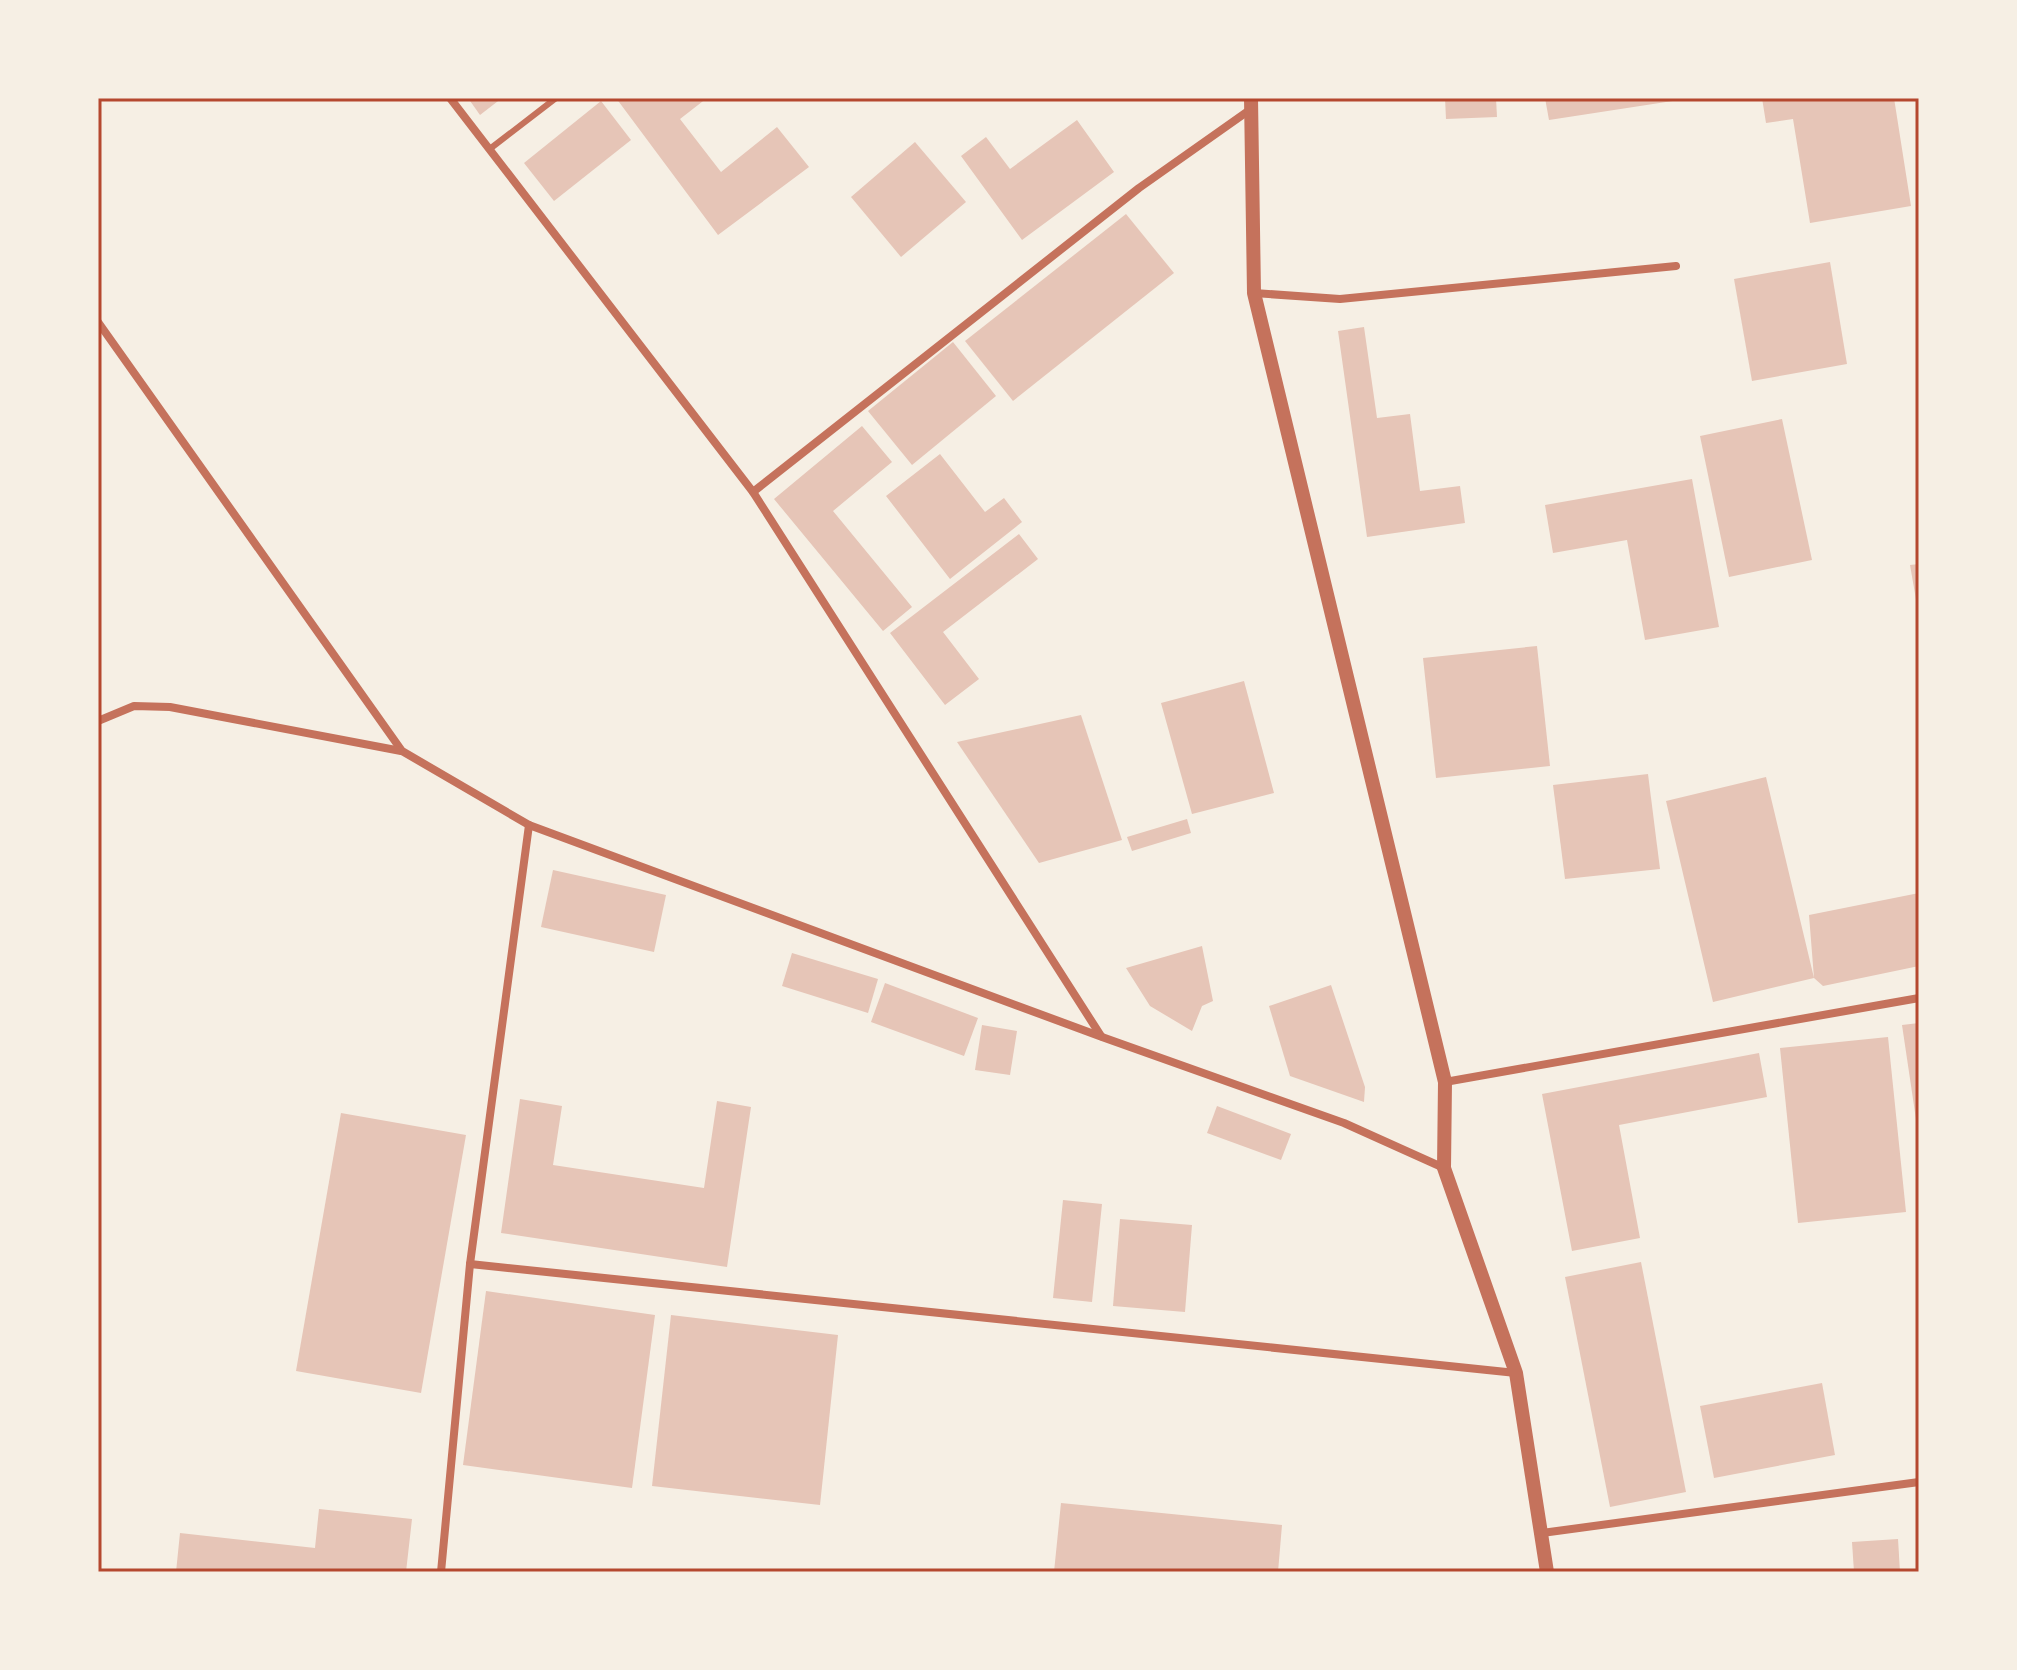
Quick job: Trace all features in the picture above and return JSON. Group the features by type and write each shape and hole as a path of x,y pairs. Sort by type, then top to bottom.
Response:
{"street":[{"path":"450,98 753,492 1102,1037"},
{"path":"753,492 1251,103"},
{"path":"1251,103 1254,293 1445,1082 1444,1168 1516,1373 1547,1572"},
{"path":"1254,293 1340,299 1676,266"},
{"path":"98,322 402,751"},
{"path":"98,721 134,706 170,707 402,751 529,825 1344,1123 1444,1168"},
{"path":"441,1572 470,1264 529,825"},
{"path":"1445,1082 1919,998"},
{"path":"470,1264 1516,1373"},
{"path":"1542,1533 1919,1482"}],"lane":[{"path":"491,148 556,98"}],"building":[{"path":"468,98 502,98 480,115"},
{"path":"616,98 707,98 680,119 721,172 777,127 809,167 718,235"},
{"path":"1445,98 1496,98 1497,117 1446,119"},
{"path":"1545,98 1678,98 1679,100 1549,120"},
{"path":"1762,98 1894,98 1911,206 1810,223 1793,119 1766,123"},
{"path":"601,101 631,140 554,201 524,163"},
{"path":"1077,120 1114,172 1022,240 961,156 986,137 1010,169"},
{"path":"915,142 966,202 901,257 851,197"},
{"path":"1126,214 1174,273 1013,401 965,341"},
{"path":"1830,262 1847,364 1752,381 1734,279"},
{"path":"1364,327 1377,418 1410,414 1420,491 1460,486 1465,523 1367,537 1338,331"},
{"path":"953,342 996,396 912,465 868,411"},
{"path":"1782,419 1812,560 1729,577 1700,436"},
{"path":"862,426 892,462 833,511 912,607 883,631 774,499"},
{"path":"940,454 985,512 1004,498 1022,522 950,579 886,496"},
{"path":"1692,479 1719,627 1645,640 1627,540 1553,553 1545,505"},
{"path":"1019,534 1038,559 943,632 979,679 945,705 890,633"},
{"path":"1919,564 1919,604 1917,605 1910,565"},
{"path":"1537,646 1550,766 1436,778 1423,658"},
{"path":"1244,681 1274,793 1192,814 1161,703"},
{"path":"1081,715 1122,840 1039,863 957,742"},
{"path":"1648,774 1660,869 1565,879 1553,785"},
{"path":"1766,777 1814,978 1713,1002 1666,801"},
{"path":"1187,819 1191,833 1132,851 1127,837"},
{"path":"553,870 666,895 654,952 541,927"},
{"path":"1919,893 1919,966 1823,986 1814,978 1809,915"},
{"path":"1202,946 1213,1001 1202,1006 1192,1031 1150,1006 1126,968"},
{"path":"792,953 878,979 868,1013 782,986"},
{"path":"885,983 978,1018 964,1056 871,1022"},
{"path":"1331,985 1365,1087 1364,1102 1290,1076 1269,1006"},
{"path":"1919,1023 1919,1126 1917,1126 1902,1025"},
{"path":"982,1025 1017,1031 1010,1075 975,1070"},
{"path":"1888,1037 1906,1212 1798,1223 1780,1048"},
{"path":"1759,1053 1767,1097 1619,1125 1640,1238 1572,1251 1542,1094"},
{"path":"520,1099 562,1106 553,1165 704,1188 717,1101 751,1107 727,1267 501,1233"},
{"path":"1217,1106 1291,1134 1281,1160 1207,1133"},
{"path":"341,1113 466,1135 421,1393 296,1371"},
{"path":"1063,1200 1102,1204 1092,1302 1053,1298"},
{"path":"1120,1219 1192,1225 1185,1312 1113,1306"},
{"path":"1641,1262 1686,1492 1610,1507 1565,1277"},
{"path":"486,1291 655,1315 632,1488 463,1465"},
{"path":"671,1315 838,1335 820,1505 652,1486"},
{"path":"1822,1383 1835,1455 1714,1478 1700,1406"},
{"path":"1061,1503 1282,1525 1278,1572 1054,1572"},
{"path":"319,1509 412,1519 406,1572 176,1572 180,1533 315,1548"},
{"path":"1898,1539 1900,1572 1854,1572 1852,1542"}]}
